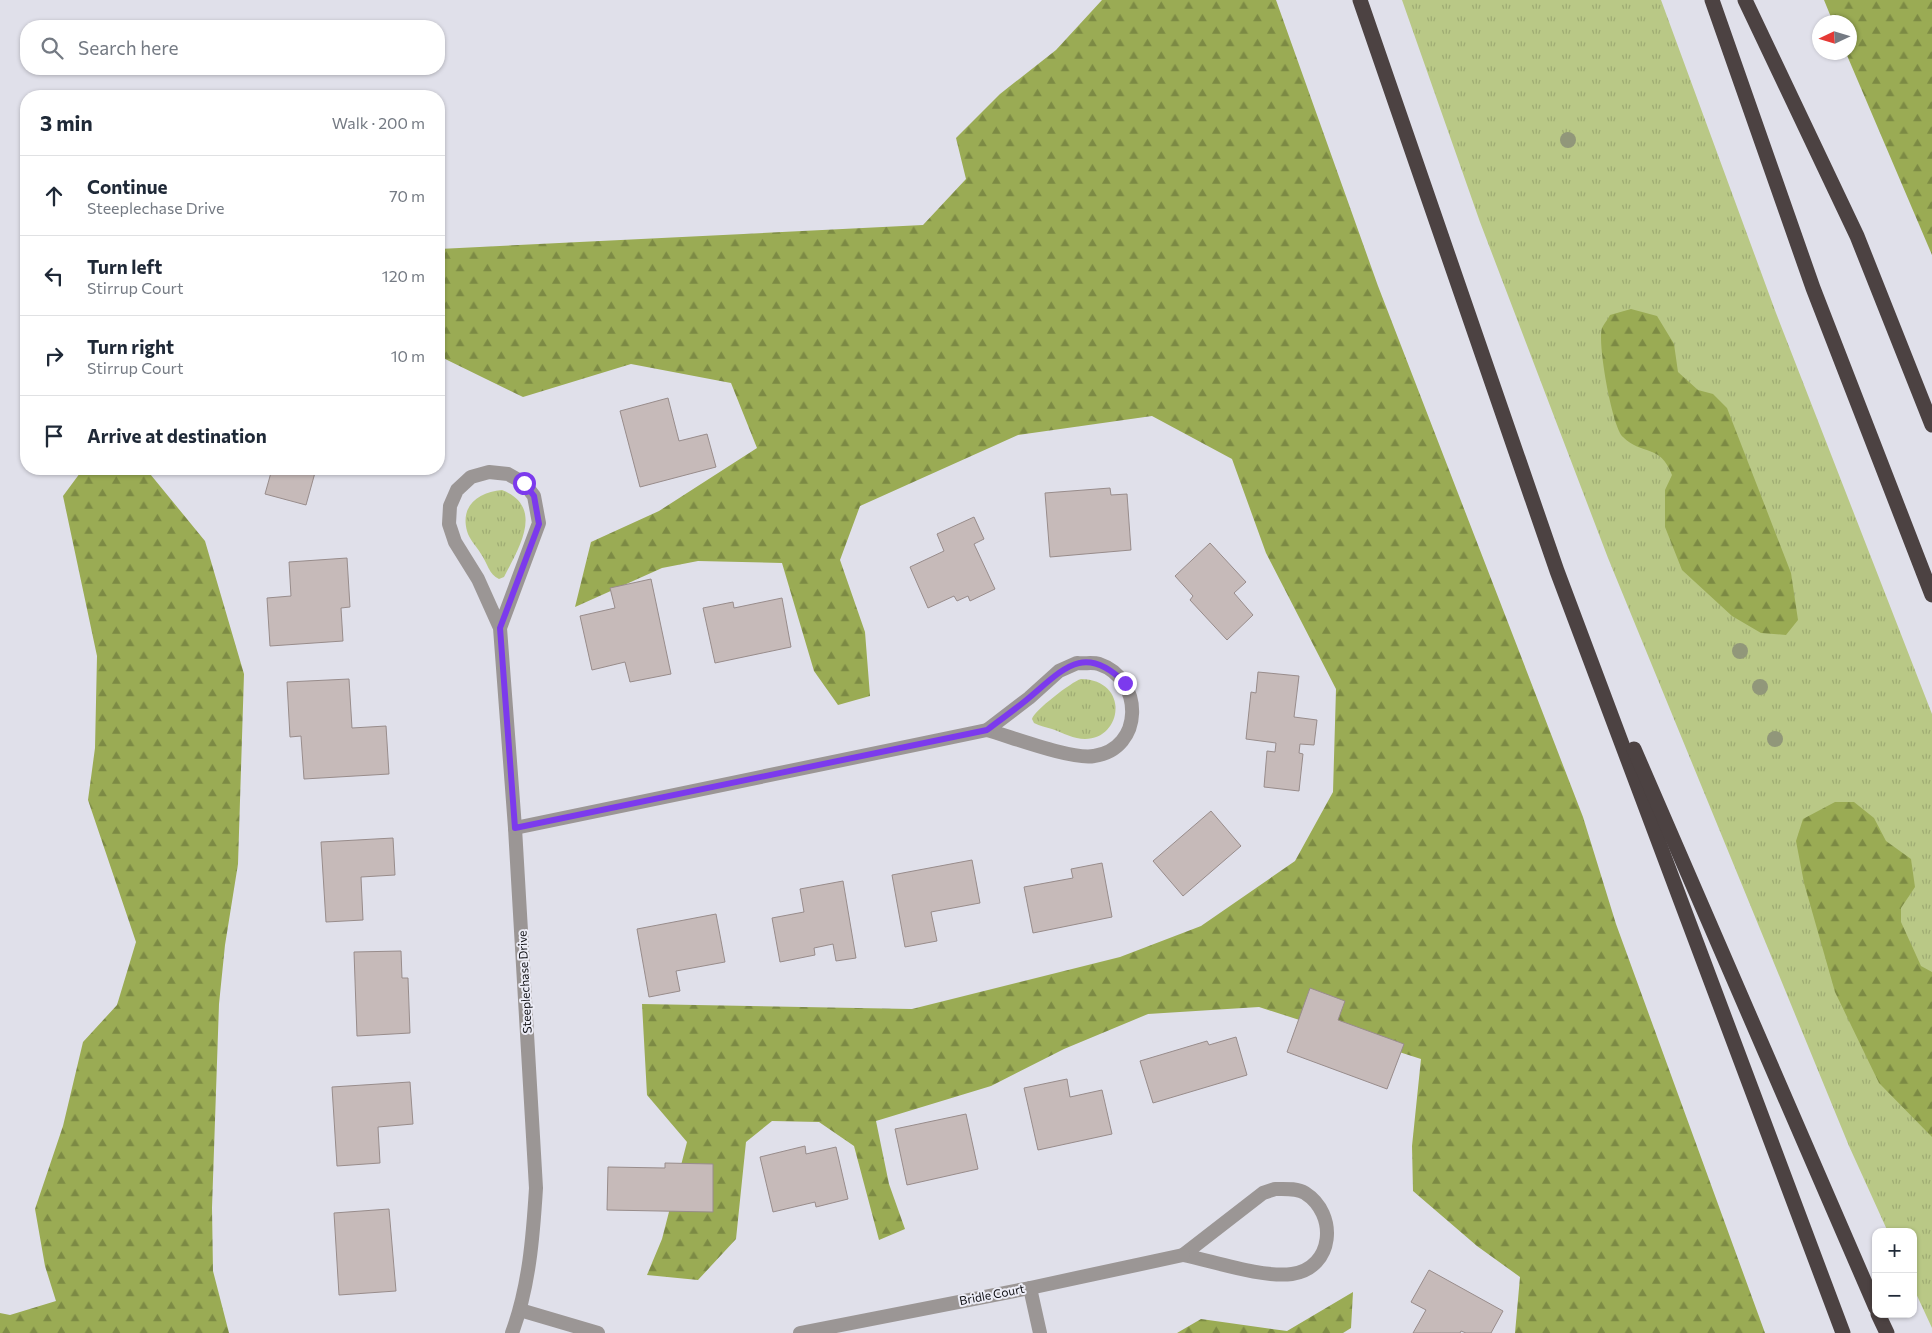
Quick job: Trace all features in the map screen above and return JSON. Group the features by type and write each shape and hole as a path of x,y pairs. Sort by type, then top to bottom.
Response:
{"highway":[{"path":"1360,0 1557,571 1843,1333"},
{"path":"1712,0 1813,288 1932,595"},
{"path":"1745,0 1857,236 1932,424"},
{"path":"1557,571 1872,1299"},
{"path":"1880,1318 1887,1333"}],"street":[{"name":"Steeplechase Drive","path":"500,628 539,524 534,496 524,483 508,474 489,472 471,478 457,490 450,506 449,524 455,542 478,579 500,628 515,828 536,1188 533,1244 520,1310 512,1333"},
{"path":"515,828 987,730 1029,698 1059,670 1076,664 1098,664 1112,670 1125,683 1132,700 1133,716 1128,730 1112,749 1095,756 1077,756 987,730"},
{"name":"Bridle Court","path":"800,1333 1030,1288 1183,1254 1263,1193 1275,1189 1304,1192 1316,1202 1324,1215 1327,1232 1325,1249 1318,1261 1309,1269 1292,1274 1270,1274 1183,1254"},
{"path":"1030,1288 1040,1333"},
{"path":"520,1310 598,1333"}],"green space":[{"path":"1102,0 1276,0 1378,286 1583,817 1616,924 1765,1333 1515,1333 1520,1277 1477,1246 1413,1191 1412,1146 1421,1059 1259,1007 1148,1014 1064,1049 991,1086 876,1121 889,1184 905,1229 879,1240 854,1146 819,1122 772,1121 746,1142 736,1239 698,1280 647,1275 662,1239 687,1142 647,1095 642,1004 912,1009 1120,957 1201,926 1295,861 1333,792 1336,689 1266,553 1232,459 1152,416 1018,435 860,506 840,560 865,632 870,696 838,705 814,671 782,563 698,561 662,568 575,607 591,542 659,511 757,448 731,383 631,364 523,397 445,359 445,249 923,225 966,179 956,138 1000,94 1056,50"},
{"path":"1402,0 1661,0 1776,313 1932,714 1932,1328 1917,1296 1917,1228 1886,1228 1849,1146 1608,558 1480,222"},
{"path":"1824,0 1932,0 1932,255 1849,60 1857,60 1857,15 1830,15"},
{"path":"1631,309 1657,316 1674,344 1678,372 1698,390 1713,394 1727,408 1791,573 1798,620 1786,635 1761,633 1732,616 1682,570 1665,527 1665,490 1672,475 1662,458 1630,443 1623,437 1614,418 1606,384 1601,336 1602,328 1610,315"},
{"path":"79,475 151,475 205,541 244,674 238,864 225,945 219,1004 212,1208 213,1271 229,1333 0,1333 0,1313 10,1315 56,1301 45,1266 35,1209 63,1126 83,1042 117,1005 136,942 88,800 95,748 97,656 63,496"},
{"path":"502,490 515,497 523,507 525,529 516,554 504,577 499,579 490,571 469,537 466,514 469,507 479,497"},
{"path":"1081,679 1097,682 1108,689 1114,698 1116,709 1113,720 1107,730 1098,736 1081,739 1034,723 1032,719 1039,710 1062,691"},
{"path":"1835,802 1854,802 1874,818 1886,841 1911,859 1915,887 1901,908 1901,922 1921,966 1932,972 1932,1137 1879,1083 1835,992 1804,883 1796,841 1803,819"},
{"path":"1353,1292 1351,1328 1343,1333 1177,1333 1201,1319 1287,1331"}],"building":[{"path":"668,398 679,441 707,434 716,467 640,487 620,411"},
{"path":"270,475 314,475 306,505 265,494"},
{"path":"1110,488 1111,495 1127,494 1131,550 1050,557 1045,493"},
{"path":"974,517 984,539 974,544 995,589 970,601 968,596 957,601 954,596 928,608 910,567 944,551 937,534"},
{"path":"1210,543 1246,582 1234,593 1253,615 1227,640 1190,600 1193,596 1175,576"},
{"path":"347,558 350,607 341,608 343,641 270,646 267,598 291,596 289,562"},
{"path":"651,579 671,674 630,682 625,662 592,670 580,616 615,608 610,588"},
{"path":"782,598 791,647 715,663 703,608 733,602 734,608"},
{"path":"1258,672 1299,676 1294,717 1317,720 1314,745 1300,744 1299,753 1303,754 1299,791 1264,787 1267,751 1275,752 1276,743 1246,739 1251,692 1256,693"},
{"path":"349,679 352,728 386,726 389,774 304,779 301,736 290,737 287,682"},
{"path":"1211,811 1241,846 1183,896 1153,861"},
{"path":"393,838 395,875 361,877 363,920 326,922 321,842"},
{"path":"972,860 980,903 931,912 937,941 905,947 892,875"},
{"path":"1102,863 1112,917 1033,933 1024,887 1073,878 1071,869"},
{"path":"843,881 856,958 836,961 833,944 814,948 815,955 780,962 772,918 804,912 800,889"},
{"path":"716,914 725,962 676,971 680,991 649,997 637,929"},
{"path":"401,951 402,978 408,978 410,1033 357,1036 354,952"},
{"path":"1310,988 1345,1001 1338,1020 1404,1044 1387,1089 1287,1052"},
{"path":"1236,1037 1247,1075 1153,1103 1140,1061 1207,1041 1209,1045"},
{"path":"1067,1079 1070,1097 1102,1090 1112,1134 1038,1150 1024,1088"},
{"path":"410,1082 413,1124 378,1127 380,1163 337,1166 332,1087"},
{"path":"966,1114 978,1169 907,1185 895,1129"},
{"path":"805,1146 806,1154 836,1147 848,1199 816,1207 815,1202 773,1212 760,1157"},
{"path":"665,1163 713,1164 713,1212 607,1210 608,1167 665,1168"},
{"path":"389,1209 396,1291 339,1295 334,1213"},
{"path":"1429,1270 1503,1311 1491,1333 1466,1333 1461,1331 1460,1333 1413,1333 1426,1310 1411,1302"}],"route":[{"path":"524,483 534,496 539,524 500,628 515,828 764,778 987,730 1029,698 1059,670 1076,664 1098,664 1112,670 1125,683"}]}
